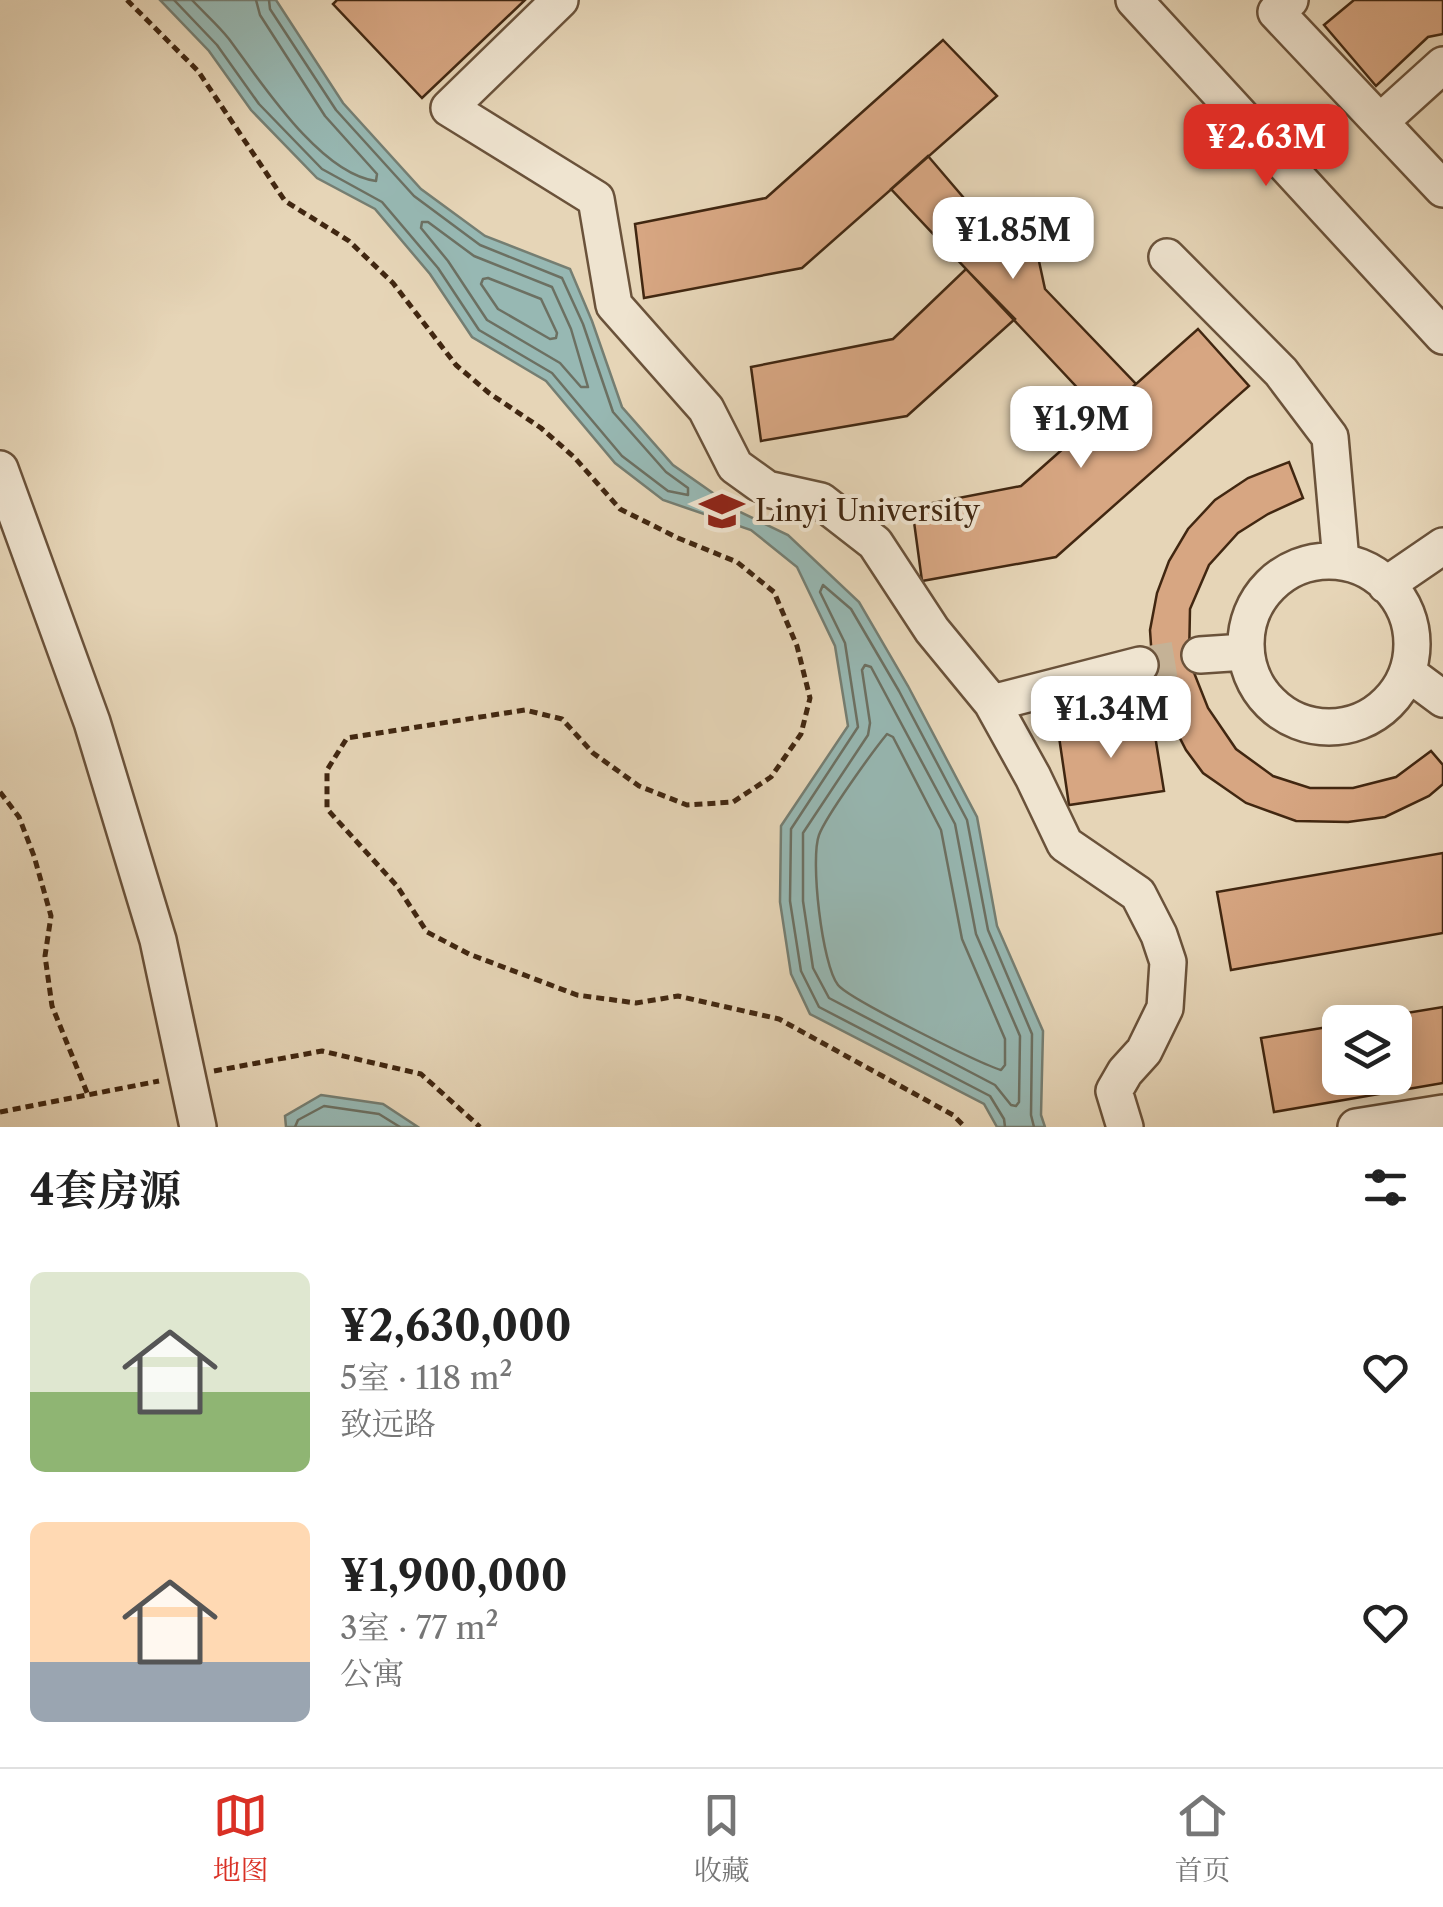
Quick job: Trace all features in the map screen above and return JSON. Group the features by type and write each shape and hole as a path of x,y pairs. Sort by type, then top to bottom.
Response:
{"street":[{"path":"560,0 449,108 596,199 614,305 706,409 735,466 767,489 821,501 875,543 932,630 992,703 1065,844 1138,894 1168,962 1165,1008 1144,1051 1114,1091 1124,1127"},
{"path":"1134,0 1443,336"},
{"path":"1290,0 1276,12 1442,186"},
{"path":"1380,122 1443,65"},
{"path":"1167,258 1281,372 1330,438 1340,561"},
{"path":"0,469 92,722 158,940 198,1127"},
{"path":"1386,585 1443,546"},
{"path":"1340,561 1376,574 1386,585 1398,596 1409,619 1413,648 1408,673 1396,695 1372,716 1350,726 1321,728 1294,720 1270,704 1255,685 1245,652 1250,616 1263,592 1283,574 1310,563 1340,561"},
{"path":"1200,655 1245,652"},
{"path":"992,703 1140,665"},
{"path":"1408,673 1443,699"},
{"path":"1356,1127 1443,1112"}],"path":[{"path":"127,0 198,70 285,201 350,240 393,283 456,365 542,428 620,509 737,562 774,592 797,646 810,698 801,734 771,776 733,802 687,804 638,786 593,754 562,718 525,710 348,738 327,770 326,809 397,886 426,932 469,954 577,995 636,1003 678,996 778,1019 953,1115 965,1127"},
{"path":"0,792 18,817 34,856 50,916 46,956 52,1006 88,1094"},
{"path":"0,1112 322,1051 421,1074 480,1127"}],"water":[{"path":"160,0 276,0 343,103 421,189 485,236 570,269 622,407 673,465 740,512 788,535 859,602 977,817 997,926 1043,1031 1041,1115 1045,1127 997,1127 984,1104 810,1014 791,974 780,902 781,826 848,726 835,646 797,567 751,530 663,500 615,463 546,381 472,337 430,274 375,209 317,178 251,110 209,51"},
{"path":"321,1095 383,1104 418,1127 286,1127 285,1116"}],"building":[{"path":"337,0 525,0 422,98 333,4"},
{"path":"1354,0 1443,0 1443,34 1428,37 1376,86 1324,25"},
{"path":"943,40 997,96 802,268 644,298 635,224 766,198"},
{"path":"928,156 981,218 1020,236 1037,252 1045,289 1136,384 1102,414 891,189"},
{"path":"966,269 1015,319 907,416 761,441 751,367 893,339"},
{"path":"1198,329 1249,386 1056,557 922,581 912,507 1021,486"},
{"path":"1289,462 1303,498 1238,533 1209,565 1190,609 1189,660 1208,708 1236,749 1273,776 1310,788 1353,788 1396,777 1431,751 1443,765 1443,784 1429,796 1385,817 1348,822 1296,821 1246,803 1203,773 1186,750 1153,674 1150,630 1157,593 1169,561 1188,529 1215,500 1248,478"},
{"path":"1152,717 1164,791 1069,805 1058,730"},
{"path":"1443,853 1443,933 1231,970 1217,892"},
{"path":"1443,1007 1443,1083 1412,1088 1412,1012"},
{"path":"1322,1028 1322,1095 1373,1095 1274,1112 1261,1038"}],"tunnel":[{"path":"1140,665 1200,655"}],"place":[{"name":"Linyi University","path":"722,511"}]}
